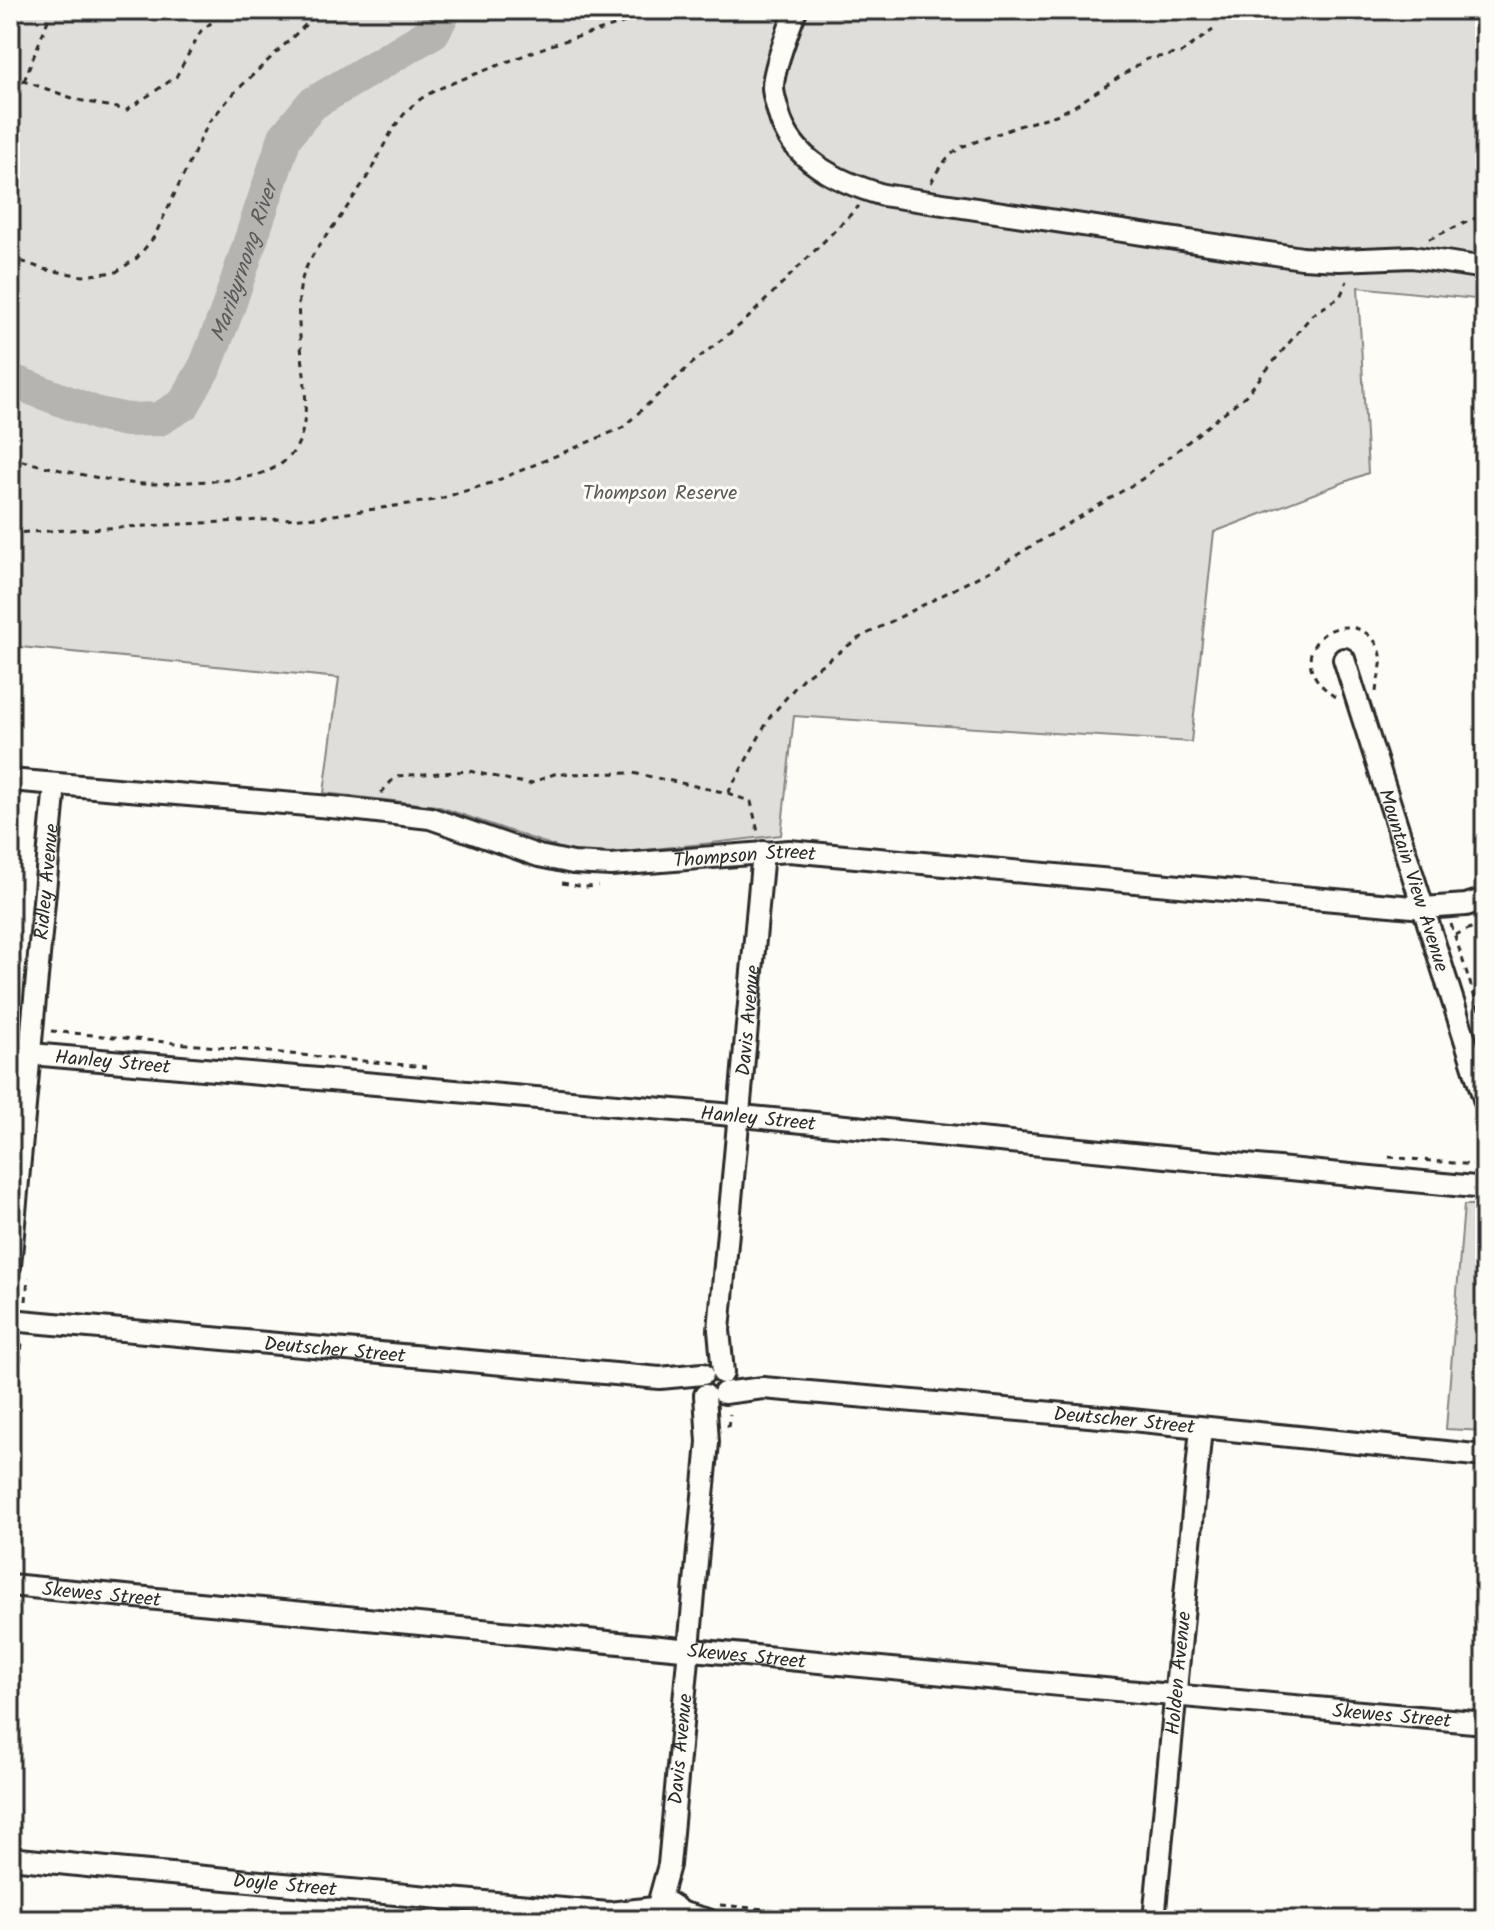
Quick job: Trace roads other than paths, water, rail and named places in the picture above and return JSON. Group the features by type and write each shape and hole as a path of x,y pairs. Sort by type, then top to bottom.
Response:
{"street":[{"path":"796,10 773,85 779,118 786,135 807,159 823,171 872,192 1302,258 1423,258 1485,268"},
{"name":"Mountain View Avenue","path":"1344,659 1485,1102"},
{"name":"Thompson Street","path":"10,780 430,818 539,856 573,863 611,865 763,840 789,851 1424,908 1466,905 1485,899"},
{"name":"Ridley Avenue","path":"10,1266 55,784"},
{"name":"Davis Avenue","path":"665,1912 763,840"},
{"name":"Hanley Street","path":"31,1054 738,1116 1485,1188"},
{"name":"Deutscher Street","path":"10,1320 1485,1456"},
{"name":"Holden Avenue","path":"1154,1920 1201,1428"},
{"name":"Skewes Street","path":"10,1585 1176,1697 1485,1723"},
{"name":"Doyle Street","path":"10,1858 609,1913 710,1912"},
{"name":"Doyle Street","path":"609,1913 630,1920"}],"waterway":[{"name":"Maribyrnong River","path":"10,380 98,414 127,420 159,419 184,404 206,365 228,308 285,137 312,104 433,32 445,10"}],"park label":[{"name":"Thompson Reserve","path":"660,492"}]}
